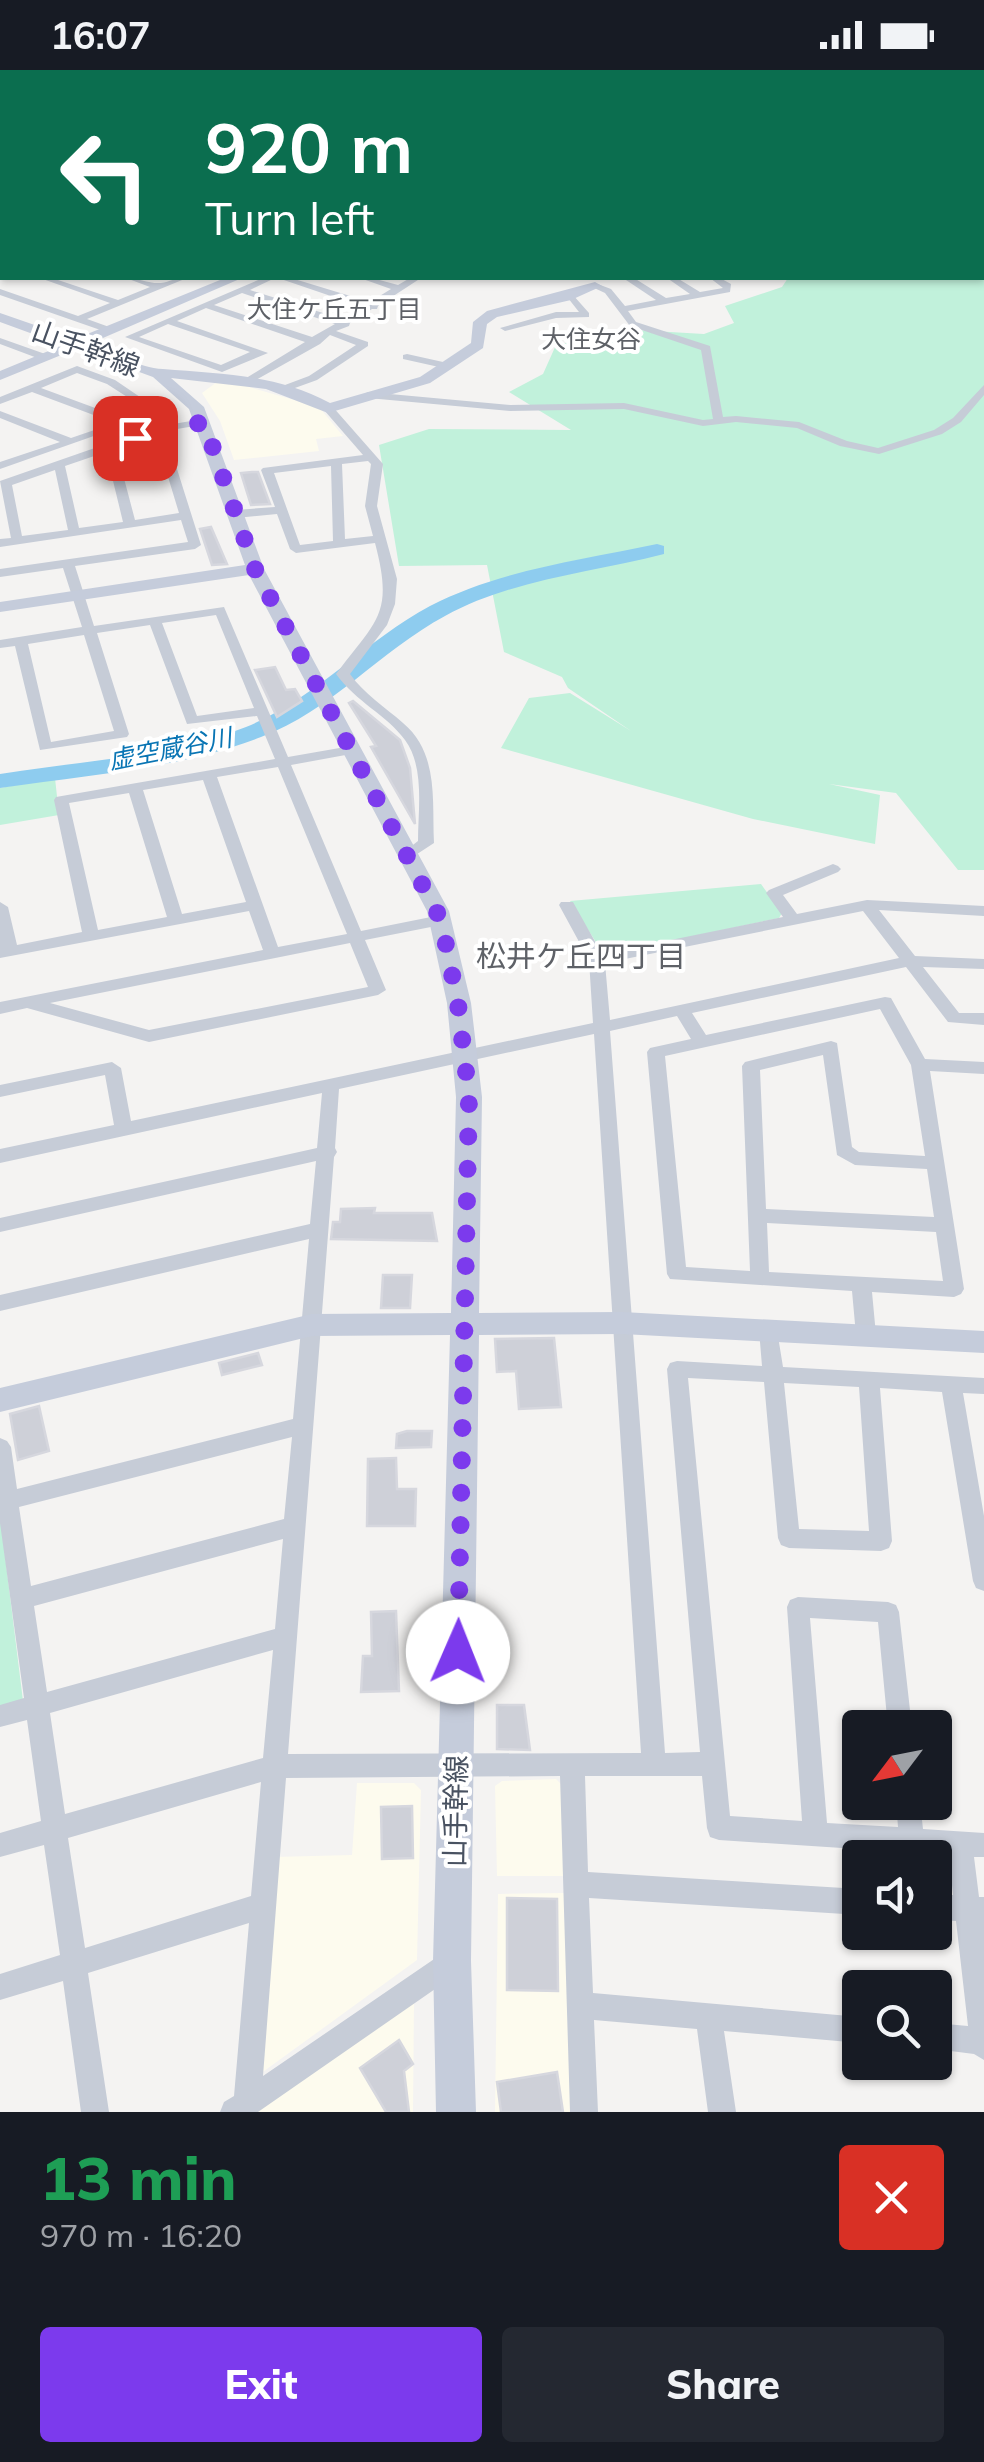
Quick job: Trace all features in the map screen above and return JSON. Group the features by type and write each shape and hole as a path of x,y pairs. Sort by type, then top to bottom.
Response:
{"street":[{"path":"50,280 119,303"},
{"path":"136,280 159,287"},
{"path":"78,320 176,280"},
{"path":"179,280 204,298 316,342"},
{"path":"289,280 374,307"},
{"path":"371,280 400,288"},
{"path":"247,382 287,361 413,280"},
{"path":"328,408 425,380 478,345 477,330 484,318 520,306 573,298 620,280"},
{"path":"631,280 667,303"},
{"path":"674,280 700,296"},
{"path":"624,308 726,290 728,286 718,280"},
{"path":"0,376 109,330 238,284 346,324"},
{"path":"596,286 624,308 634,324 706,348 718,419"},
{"path":"0,292 109,330"},
{"path":"204,298 130,337 222,368 259,352"},
{"path":"504,328 541,318 586,314 573,298"},
{"path":"520,306 541,318"},
{"name":"山手幹線","path":"0,317 158,374 183,393 204,422 255,569 441,920 466,1056 465,1321 452,1961 456,2112"},
{"path":"168,320 287,361"},
{"path":"281,390 314,378 364,344 332,333"},
{"path":"0,341 44,358"},
{"path":"0,352 14,346"},
{"path":"407,356 448,366"},
{"path":"0,401 76,368 111,382 157,412 0,466"},
{"path":"158,374 192,372 247,382 328,408 372,457 377,474 371,506 390,579 389,604 381,625 347,680 410,736 418,752 426,843 408,855"},
{"path":"32,388 125,424"},
{"path":"368,395 510,408 624,406 693,422 718,419 798,425 844,444 879,451 938,432 956,420 984,388"},
{"path":"0,414 70,442"},
{"path":"17,540 3,484 160,430 204,422"},
{"path":"0,573 194,545 160,430"},
{"path":"110,446 130,524"},
{"path":"0,454 16,461"},
{"path":"372,457 267,470 296,549 378,539"},
{"path":"336,462 340,543"},
{"path":"59,464 74,532"},
{"path":"236,514 280,510"},
{"path":"0,542 186,516"},
{"path":"21,641 46,747 122,734 68,564"},
{"path":"0,607 255,569"},
{"path":"0,644 220,610 378,990 149,1036 28,1002"},
{"path":"155,620 192,721 262,716"},
{"path":"91,936 61,800 351,750"},
{"path":"209,775 272,954"},
{"path":"135,788 176,920"},
{"path":"793,920 774,893 833,868"},
{"path":"0,907 5,952 255,905"},
{"path":"567,905 597,960 654,1764"},
{"path":"868,905 954,1018 984,1019"},
{"path":"597,960 868,905 984,911"},
{"path":"0,1008 441,920"},
{"path":"0,1156 910,961 984,964"},
{"path":"885,1002 920,1065 954,1289 676,1274 656,1052 702,1043 885,1002"},
{"path":"682,1010 702,1043"},
{"path":"760,1278 751,1066 832,1048 842,1150 855,1158 936,1163"},
{"path":"920,1065 984,1068"},
{"path":"0,1091 112,1068 124,1129"},
{"path":"240,2108 264,1905 331,1085"},
{"path":"0,1226 328,1152"},
{"path":"758,1215 944,1225"},
{"path":"0,1304 320,1229"},
{"path":"861,1284 866,1336"},
{"path":"0,1400 312,1325 465,1321 622,1323 984,1342"},
{"path":"769,1330 789,1538 881,1541 869,1380"},
{"path":"910,1820 912,1840 719,1828 677,1369 984,1386"},
{"path":"952,1384 984,1581"},
{"path":"4,1502 303,1425"},
{"path":"0,1447 4,1502 22,1599 91,2111"},
{"path":"22,1599 296,1526"},
{"path":"815,1834 798,1607 888,1612 898,1710"},
{"path":"0,1716 286,1636"},
{"path":"572,1764 584,2112"},
{"path":"0,1845 275,1766 713,1764"},
{"path":"952,2038 984,2043 972,1844"},
{"path":"577,1884 842,1901"},
{"path":"0,1987 264,1905"},
{"path":"240,2108 452,1961"},
{"path":"579,2005 842,2028"},
{"path":"709,2016 722,2112"}],"shaded area":[{"path":"221,379 319,407 343,436 316,439 319,451 234,460 220,421 202,393"},
{"path":"556,1779 562,1785 564,1876 497,1876 495,1786 502,1781"},
{"path":"357,1783 414,1783 421,1790 417,1960 260,2074 274,1857 352,1855"},
{"path":"564,1893 571,2112 495,2112 498,1894"},
{"path":"414,2002 413,2112 252,2112"}],"green space":[{"path":"787,280 984,280 984,870 958,870 896,793 829,784 880,795 875,844 753,819 501,748 529,698 570,693 631,731 568,688 562,677 504,652 487,565 399,566 379,445 429,429 571,430 509,392 543,374 556,345 636,330 704,334 734,323 725,306 782,287"},
{"path":"55,778 59,815 0,825 0,788"},
{"path":"761,884 782,913 779,918 604,955 570,901"},
{"path":"0,1515 23,1701 0,1708"}],"building":[{"path":"258,472 270,504 251,505 241,473"},
{"path":"211,527 227,564 212,565 200,529"},
{"path":"275,667 286,690 295,689 302,701 277,717 255,670"},
{"path":"353,701 400,740 410,768 415,824 371,747 376,746 349,703"},
{"path":"375,1208 374,1213 432,1213 437,1241 331,1239 333,1222 340,1222 341,1209"},
{"path":"383,1275 412,1275 410,1308 381,1308"},
{"path":"554,1338 561,1407 519,1409 516,1371 497,1372 495,1339"},
{"path":"258,1353 262,1365 222,1375 219,1363"},
{"path":"39,1406 49,1451 18,1460 10,1414"},
{"path":"432,1431 431,1447 396,1448 397,1434"},
{"path":"396,1458 397,1489 416,1489 415,1526 367,1526 368,1459"},
{"path":"396,1611 399,1691 361,1692 363,1656 372,1656 371,1612"},
{"path":"497,1705 524,1705 530,1750 497,1749"},
{"path":"412,1806 413,1858 382,1859 381,1807"},
{"path":"507,1898 557,1899 558,1991 507,1990"},
{"path":"399,2040 413,2064 404,2071 409,2112 386,2112 360,2068"},
{"path":"557,2072 563,2112 501,2112 497,2082"}],"waterway":[{"name":"虚空蔵谷川","path":"0,781 161,757 254,732 303,707 414,625 463,599 517,581 657,550"}],"district":[{"name":"大住ケ丘五丁目","path":"334,308"},
{"name":"大住女谷","path":"591,338"},
{"name":"松井ケ丘四丁目","path":"581,956"}],"route":[{"path":"135,438 204,422 255,569 441,920 458,1004 469,1097 458,1652"}]}
